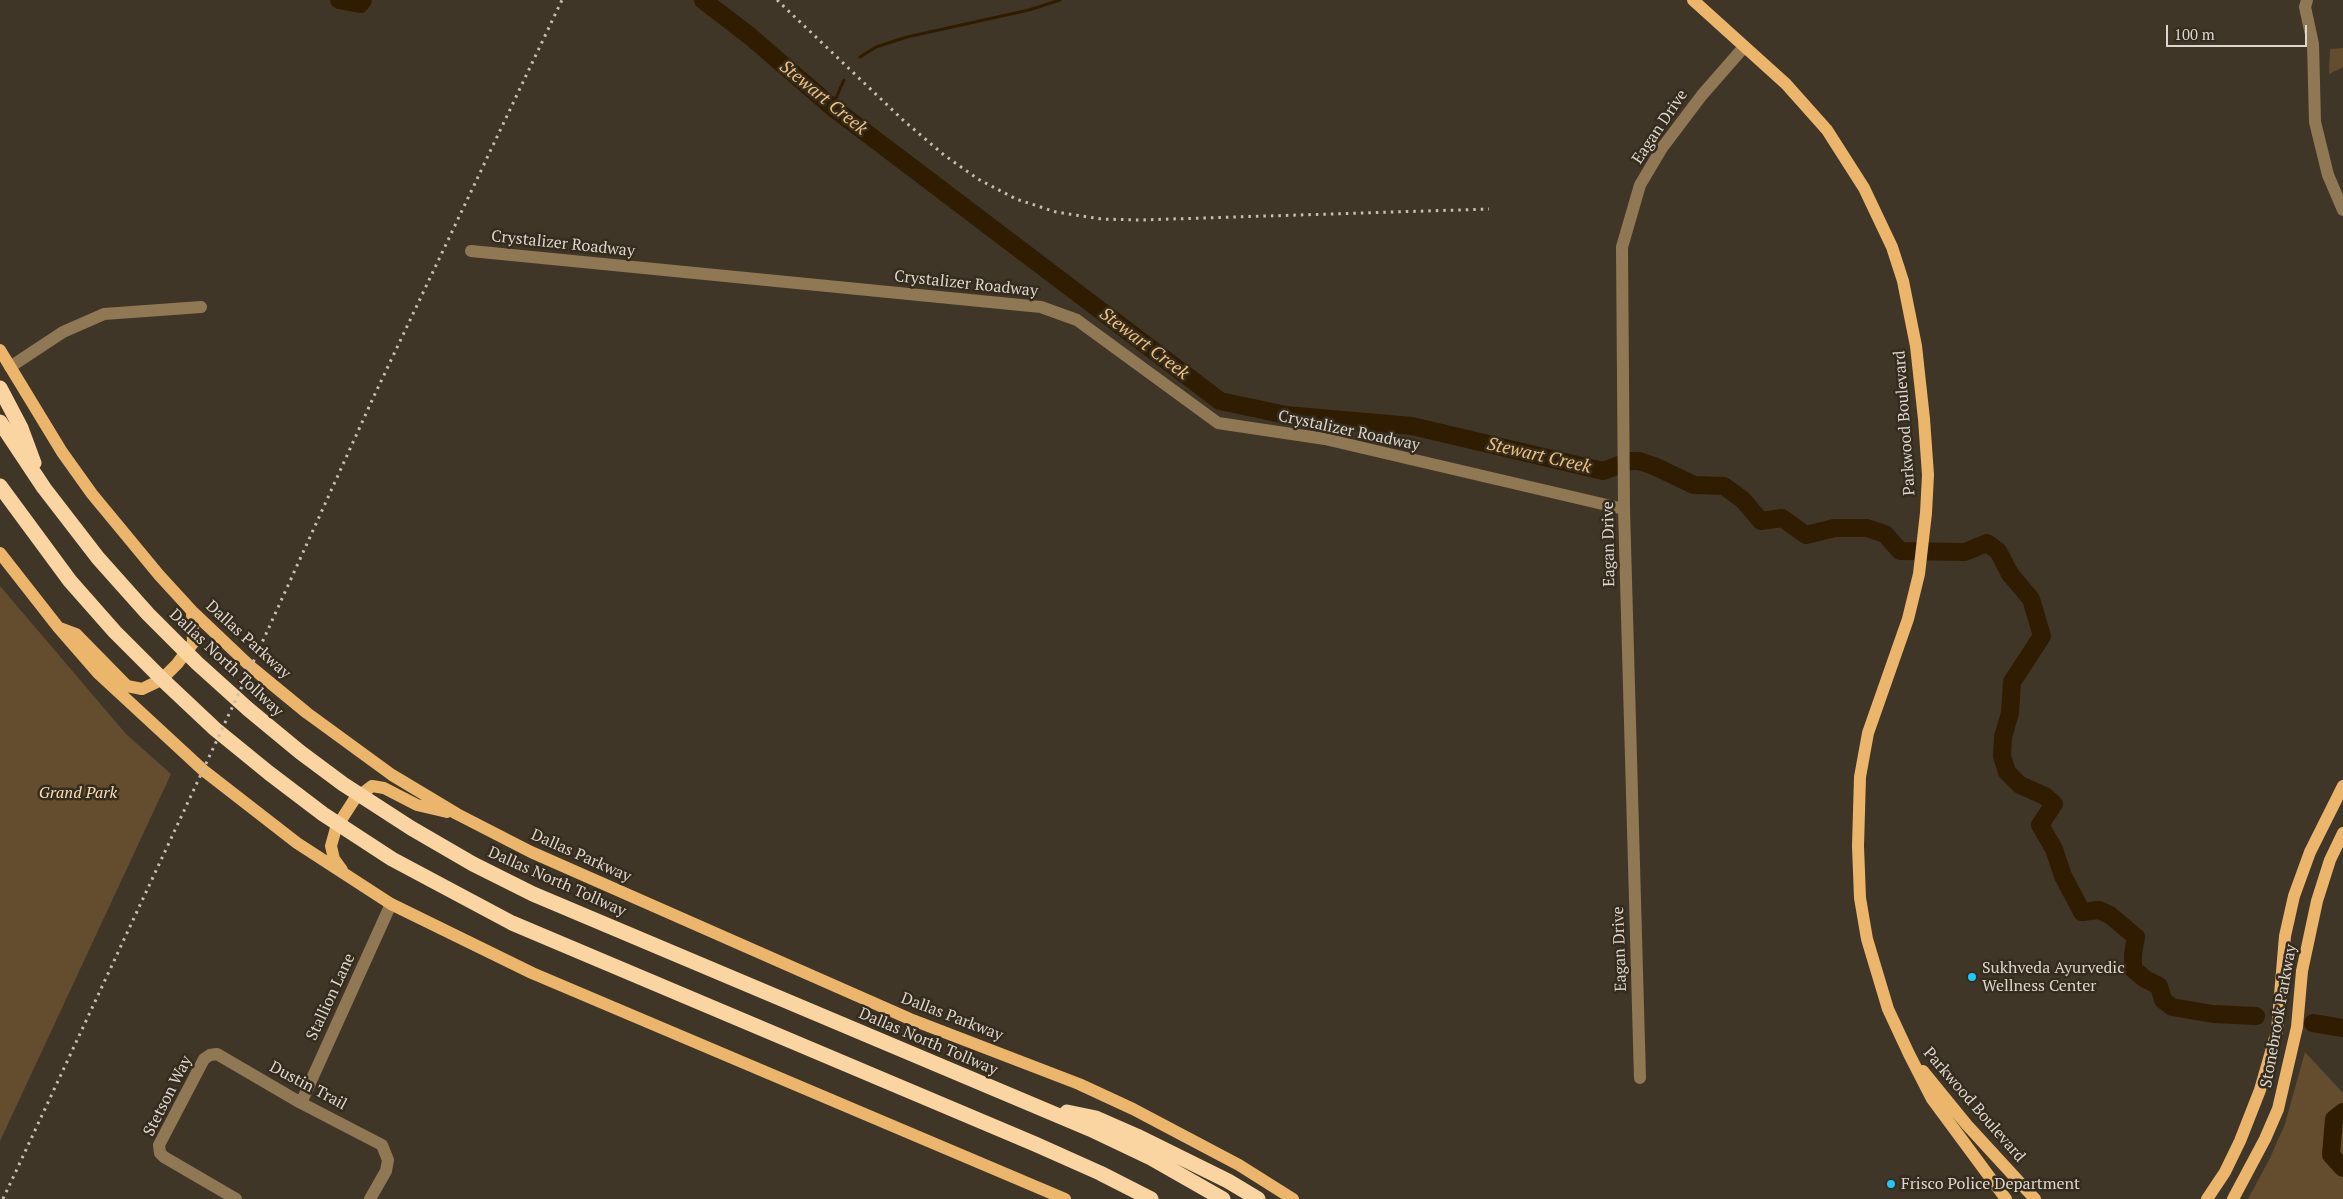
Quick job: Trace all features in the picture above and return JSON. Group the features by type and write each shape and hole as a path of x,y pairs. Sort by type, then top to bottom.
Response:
{"highway":[{"path":"0,388 21,428 44,488"},
{"name":"Dallas North Tollway","path":"0,422 44,488 98,558 197,664 248,710 343,784 411,828 473,864 532,894 1035,1106 1151,1158 1224,1199"},
{"path":"0,486 70,581 115,632 165,682 215,729 268,773 323,814 392,859 512,923 1100,1173 1150,1199"},
{"path":"0,497 14,507"},
{"path":"1035,1106 1096,1118 1228,1181 1258,1199"},
{"path":"1100,1173 1130,1199"}],"main road":[{"name":"Parkwood Boulevard","path":"1693,0 1786,84 1826,130 1864,188 1892,247 1904,289 1916,346 1928,475 1926,514 1919,574 1908,619 1868,734 1860,777 1858,846 1860,898 1867,939 1888,1009 1909,1054 1932,1099 2006,1199"},
{"name":"Dallas Parkway","path":"0,350 39,417 92,494 153,568 192,611 251,667 307,713 392,775 457,814 531,852 910,1019 1088,1088 1184,1134 1239,1165 1293,1199"},
{"path":"0,553 58,627 98,673 202,770 296,843 391,904 532,973 1065,1199"},
{"path":"58,627 76,634 127,686 142,689 161,680 177,664 193,643 192,611"},
{"path":"346,876 334,859 331,846 336,828 354,800 372,786 384,788 417,805 457,814"},
{"name":"Stonebrook Parkway","path":"2207,1199 2225,1172 2240,1141 2260,1090 2277,1031 2285,936 2294,896 2310,852 2342,791"},
{"name":"Stonebrook Parkway","path":"2233,1199 2259,1151 2278,1109 2297,1027 2302,972 2317,901 2330,860 2343,833"},
{"name":"Parkwood Boulevard","path":"1909,1054 1967,1125 2035,1199"},
{"path":"2240,1141 2259,1151"}],"street":[{"path":"2307,0 2305,7 2312,36 2315,122 2328,175 2343,210"},
{"name":"Eagan Drive","path":"1640,1078 1624,509 1621,262 1626,232 1640,185 1662,148 1702,95 1744,47"},
{"name":"Crystalizer Roadway","path":"471,251 1041,307 1077,320 1218,423 1324,439 1624,509"},
{"path":"10,367 63,332 104,314 201,307"},
{"name":"Stallion Lane","path":"301,1103 391,904"},
{"name":"Dustin Trail","path":"210,1055 217,1054 301,1103 382,1144 386,1152 386,1171 370,1199"},
{"name":"Stetson Way","path":"210,1055 204,1059 159,1144 160,1153 236,1199"}],"green space":[{"path":"2343,48 2343,67 2329,74 2330,49"},
{"name":"Grand Park","path":"0,586 126,734 171,774 0,1141"},
{"path":"2305,1052 2343,1093 2343,1199 2248,1199 2270,1158 2285,1124"}],"waterway":[{"name":"Stewart Creek","path":"339,0 360,4 363,0"},
{"name":"Stewart Creek","path":"703,0 751,37 832,107 1220,401 1286,415 1412,426 1603,471 1630,461 1639,461 1694,485 1724,486 1743,500 1761,521 1782,518 1806,535 1834,528 1867,528 1885,534 1900,551 1965,552 1987,543 1998,551 2010,574 2031,599 2042,636 2012,682 2010,713 2003,737 2002,756 2007,772 2020,785 2045,796 2054,804 2040,825 2054,849 2063,876 2082,912 2099,910 2110,915 2136,937 2133,969 2145,979 2159,986 2163,1000 2172,1007 2213,1014 2256,1016"},
{"path":"860,57 876,47 907,37 1029,10 1060,0"},
{"path":"832,107 844,80"},
{"name":"Stewart Creek","path":"2313,1023 2343,1028"},
{"name":"Stewart Creek","path":"2343,1112 2334,1119 2331,1155 2343,1168"}],"railway":[{"path":"3,1199 251,667 374,396 562,0"},
{"path":"777,0 903,120 944,155 978,179 1016,199 1056,212 1101,219 1140,220 1489,209"}],"place":[{"name":"Sukhveda Ayurvedic Wellness Center","path":"1972,977"},
{"name":"Frisco Police Department","path":"1891,1184"}]}
